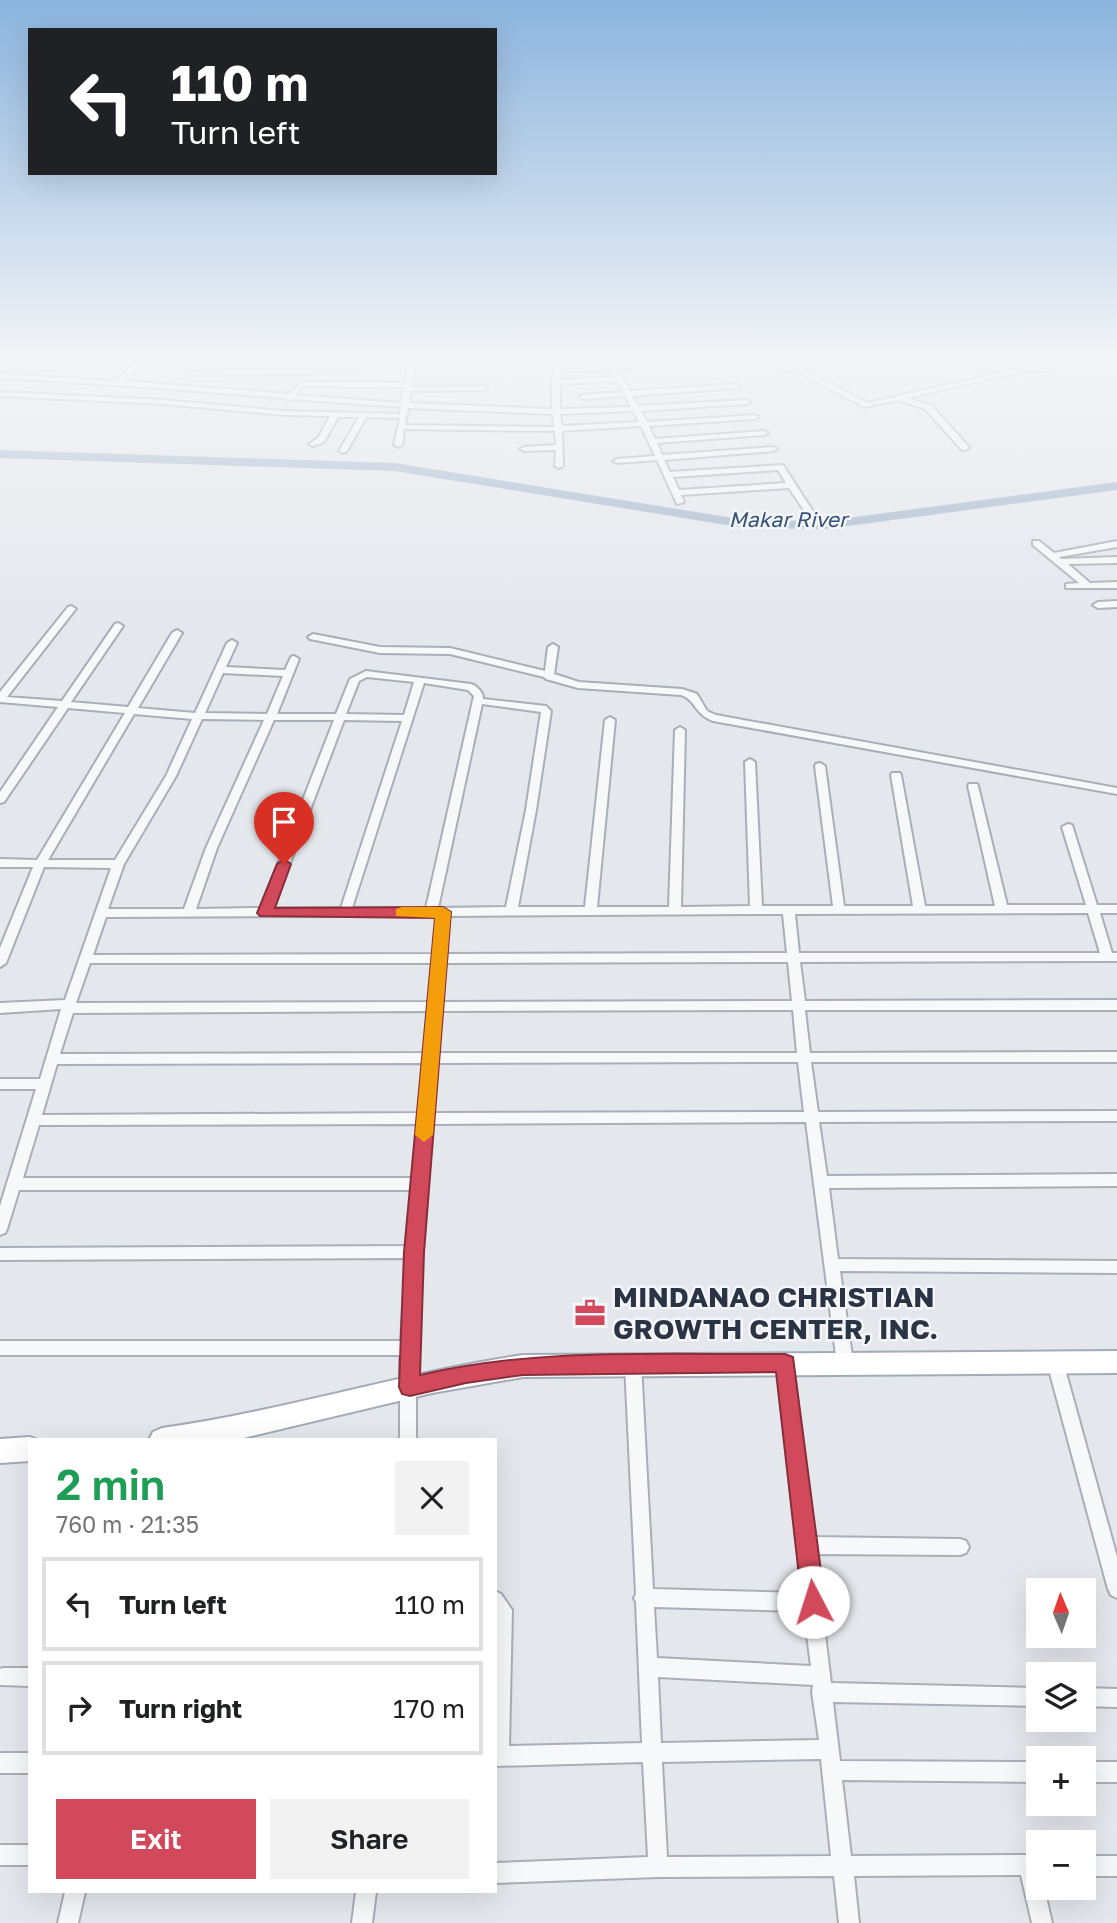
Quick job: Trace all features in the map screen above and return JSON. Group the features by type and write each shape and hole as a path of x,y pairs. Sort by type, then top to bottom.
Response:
{"main road":[{"path":"177,1438 238,1430 466,1373 523,1366 1117,1362"},
{"path":"0,1451 28,1449"}],"street":[{"path":"559,466 560,452"},
{"path":"657,452 678,497 792,485"},
{"path":"617,461 734,452"},
{"path":"668,475 778,467 785,471 810,513"},
{"path":"1037,543 1086,584"},
{"path":"1057,559 1117,544"},
{"path":"1057,559 1117,560"},
{"path":"1069,586 1113,585 1117,597"},
{"path":"1098,605 1117,604"},
{"path":"0,699 71,609"},
{"path":"0,800 118,626"},
{"path":"0,963 40,864 129,710 177,634"},
{"path":"313,638 380,650 450,651 531,669 578,685 682,692 693,696 703,713 713,718 1117,791"},
{"path":"0,1229 84,959 118,864 158,800 232,643"},
{"path":"549,677 553,647"},
{"path":"188,913 210,848 271,717 294,659"},
{"path":"220,670 288,673"},
{"path":"265,913 357,677 366,674 420,680 471,687 478,692 437,913 440,959 414,1252 408,1348 408,1438"},
{"path":"345,913 420,680"},
{"path":"0,699 198,716 406,718"},
{"path":"478,701 542,708 546,711 531,810 511,911"},
{"path":"591,911 610,720"},
{"path":"674,911 681,730"},
{"path":"750,762 756,911"},
{"path":"820,766 839,910"},
{"path":"896,775 920,910"},
{"path":"973,786 1002,909"},
{"path":"84,959 1112,957 1092,909 1068,827"},
{"path":"0,863 118,864"},
{"path":"101,913 1117,909"},
{"path":"789,911 804,1058 845,1363"},
{"path":"0,1008 1117,1005"},
{"path":"53,1059 1117,1057"},
{"path":"0,1084 45,1084"},
{"path":"33,1120 1117,1116"},
{"path":"820,1182 1117,1180"},
{"path":"14,1184 419,1184"},
{"path":"0,1254 414,1252"},
{"path":"831,1265 1117,1267"},
{"path":"0,1348 408,1348"},
{"path":"1055,1362 1117,1589"},
{"path":"785,1363 808,1545 820,1684 849,1923"},
{"path":"633,1364 658,1867"},
{"path":"808,1545 960,1547"},
{"path":"643,1598 813,1602"},
{"path":"497,1602 503,1610 497,1756 828,1749"},
{"path":"647,1667 820,1684 1026,1696"},
{"path":"3,1677 28,1677"},
{"path":"1096,1698 1117,1698"},
{"path":"0,1763 28,1763"},
{"path":"831,1770 1026,1772"},
{"path":"1096,1772 1117,1772"},
{"path":"0,1855 28,1855"},
{"path":"497,1873 658,1867 1026,1864"},
{"path":"1096,1866 1117,1866"},
{"path":"68,1923 75,1893"},
{"path":"362,1923 366,1893"},
{"path":"1039,1900 1042,1923"}],"waterway":[{"name":"Makar River","path":"0,454 395,467 745,524 825,525 1117,486"}],"slow traffic":[{"path":"402,913 443,912 424,1135"}],"place":[{"name":"MINDANAO CHRISTIAN GROWTH CENTER, INC.","path":"590,1313"}],"route":[{"path":"284,864 265,913 443,912 414,1252 408,1348 410,1387 466,1373 523,1366 785,1363 813,1602"}]}
